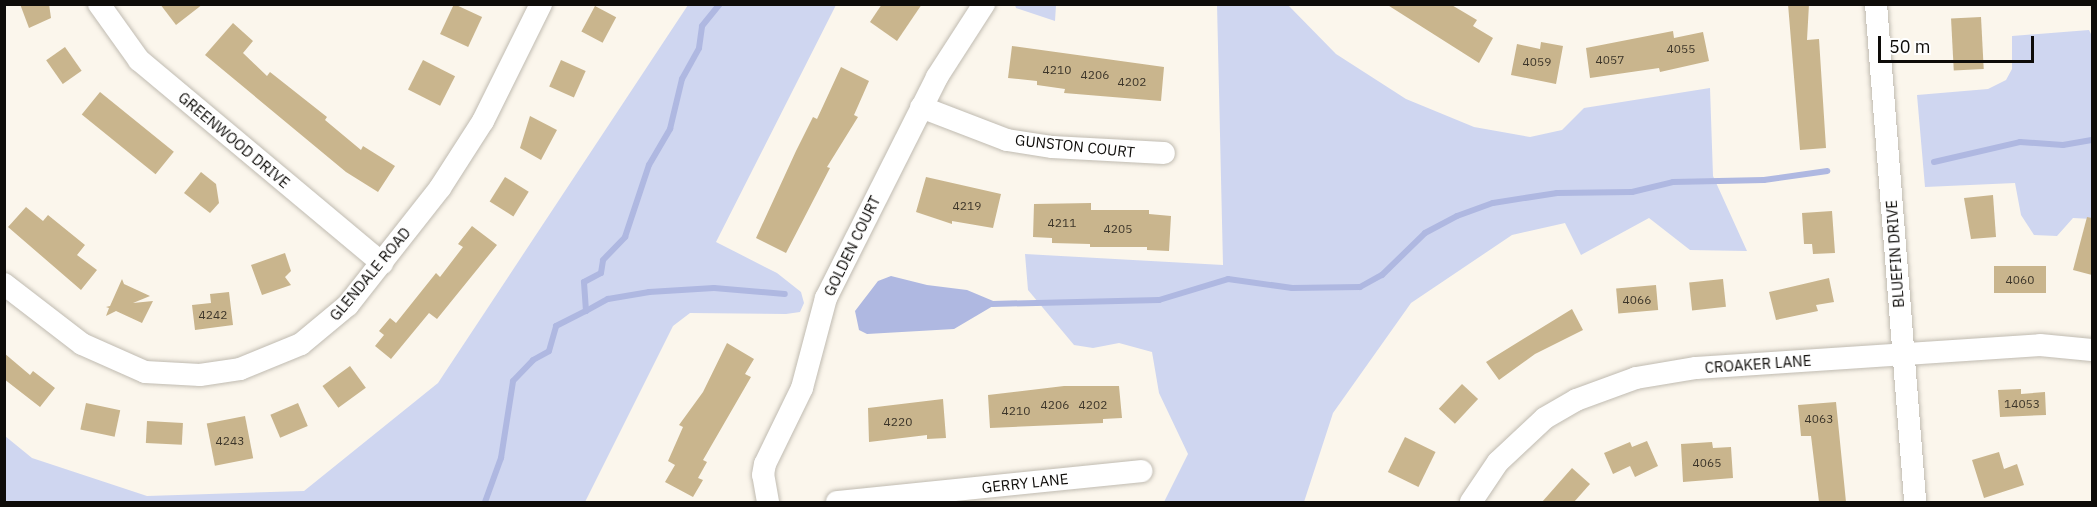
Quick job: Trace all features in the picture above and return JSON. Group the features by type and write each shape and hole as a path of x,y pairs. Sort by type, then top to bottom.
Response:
{"street":[{"name":"GREENWOOD DRIVE","path":"99,4 139,60 382,263"},
{"name":"GLENDALE ROAD","path":"4,284 82,344 112,360 145,372 200,375 240,369 302,344 348,305 462,156 541,4"},
{"name":"GOLDEN COURT","path":"768,502 763,475 765,464 802,388 826,298 921,107 984,4"},
{"name":"BLUEFIN DRIVE","path":"1876,4 1915,502"},
{"name":"GUNSTON COURT","path":"921,107 1007,140 1052,147 1164,153"},
{"name":"CROAKER LANE","path":"1471,502 1518,441 1576,400 1609,386 1696,368 2040,345 2092,350"},
{"name":"GERRY LANE","path":"837,502 932,498 1141,471"}],"shaded area":[{"path":"1217,4 1288,5 1336,54 1406,99 1474,127 1530,137 1562,130 1584,108 1710,88 1713,176 1747,251 1690,250 1649,218 1581,255 1565,223 1512,235 1411,303 1333,413 1304,502 1164,502 1188,454 1159,393 1152,352 1119,343 1093,348 1074,345 1028,290 1025,254 1223,265"},
{"path":"688,5 836,5 716,242 777,273 801,292 804,303 800,312 786,314 690,313 673,326 585,502 5,502 5,436 32,458 147,496 304,491 438,383"},
{"path":"1015,5 1056,5 1055,21 1016,8"},
{"path":"2089,30 2092,36 2092,219 2073,218 2057,236 2034,235 2021,215 2015,183 1925,187 1917,95 1988,89 2006,80 2012,69 2012,36"},
{"path":"891,276 927,285 967,290 998,303 954,329 867,334 859,330 855,311 878,281"}],"building":[{"path":"20,4 49,4 51,18 29,28"},
{"path":"160,4 203,4 176,25"},
{"path":"454,4 482,17 468,47 440,34"},
{"path":"882,4 922,4 897,41 870,22"},
{"path":"1386,4 1450,4 1477,20 1473,26 1493,38 1479,63"},
{"path":"1788,4 1809,4 1807,40 1819,39 1826,148 1800,150"},
{"path":"595,6 616,17 603,43 581,32"},
{"path":"1981,17 1984,69 1954,70 1951,19"},
{"path":"233,23 253,41 243,53 267,76 270,72 327,117 325,120 361,150 363,146 395,166 378,192 346,172 205,55"},
{"path":"1673,31 1674,38 1703,32 1709,61 1660,72 1659,68 1590,78 1586,48"},
{"path":"1541,42 1563,46 1556,84 1511,75 1517,44 1540,49"},
{"path":"1012,46 1164,67 1161,101 1064,93 1065,89 1037,85 1037,81 1008,78"},
{"path":"65,47 82,71 63,84 46,60"},
{"path":"423,60 455,76 440,106 408,89"},
{"path":"561,60 586,71 574,97 549,86"},
{"path":"841,67 869,81 854,115 858,117 827,167 830,168 786,253 756,238 796,151 813,117 817,119"},
{"path":"100,92 174,152 156,174 82,115"},
{"path":"530,116 557,130 541,160 520,148"},
{"path":"201,172 216,184 219,203 210,213 184,193"},
{"path":"505,177 529,192 513,216 490,202"},
{"path":"926,177 1001,194 993,228 952,221 952,224 916,212"},
{"path":"1993,195 1996,237 1971,239 1964,198"},
{"path":"1091,203 1091,210 1149,210 1149,214 1171,216 1169,251 1147,250 1147,247 1090,247 1090,244 1052,243 1052,238 1033,237 1034,204"},
{"path":"26,207 43,221 48,215 85,245 77,255 97,270 81,290 8,227"},
{"path":"1832,211 1835,253 1813,254 1812,244 1804,244 1802,213"},
{"path":"2087,217 2092,218 2092,275 2073,270"},
{"path":"472,226 497,245 437,319 429,313 391,359 375,346 384,335 379,331 390,318 396,323 436,273 440,277 463,247 458,244"},
{"path":"285,253 291,271 285,277 291,285 262,295 251,265"},
{"path":"1994,266 2046,266 2046,293 1994,293"},
{"path":"1829,278 1834,302 1816,305 1818,311 1776,320 1769,292"},
{"path":"122,279 124,284 150,296 133,303 153,301 142,323 116,311 106,316 109,308 106,307 110,306"},
{"path":"1723,279 1726,307 1692,310 1689,283"},
{"path":"1656,285 1658,310 1618,313 1616,288"},
{"path":"229,292 233,325 195,330 192,305 211,303 210,294"},
{"path":"1572,309 1583,330 1535,354 1499,380 1486,362"},
{"path":"727,343 754,359 745,374 751,377 703,460 707,462 698,478 703,480 693,497 665,482 675,465 668,461 683,427 679,425 703,392"},
{"path":"4,353 30,375 33,371 55,388 40,407 4,379"},
{"path":"350,366 366,388 338,408 322,386"},
{"path":"1462,384 1478,399 1455,424 1439,409"},
{"path":"1064,386 1119,386 1122,418 1103,419 1103,423 990,428 988,395"},
{"path":"2021,389 2021,394 2045,392 2046,415 2000,417 1998,390"},
{"path":"943,399 946,438 927,439 927,435 869,442 868,408"},
{"path":"1836,402 1846,502 1819,502 1811,436 1801,436 1798,405"},
{"path":"86,403 120,410 115,437 80,429"},
{"path":"298,403 308,426 280,438 270,415"},
{"path":"245,416 253,458 215,466 207,423"},
{"path":"147,421 183,423 182,445 146,443"},
{"path":"1405,437 1436,452 1418,487 1388,472"},
{"path":"1647,441 1658,466 1635,477 1630,466 1613,474 1604,453 1630,442 1632,447"},
{"path":"1712,442 1713,448 1731,447 1733,478 1683,482 1681,444"},
{"path":"1999,452 2004,469 2017,464 2024,485 1984,498 1972,460"},
{"path":"1572,468 1590,484 1574,502 1542,502"}],"waterway":[{"path":"485,502 501,458 513,381 533,360 549,351 556,326 586,311 584,282 601,273 603,260 625,237 649,165 670,129 682,79 699,48 702,26 720,4"},
{"path":"1934,162 2020,142 2063,145 2092,140"},
{"path":"992,304 1159,300 1228,279 1292,288 1360,287 1382,275 1425,233 1457,216 1493,203 1557,193 1632,192 1673,182 1764,180 1827,171"},
{"path":"586,311 608,299 649,292 714,288 785,294"}]}
